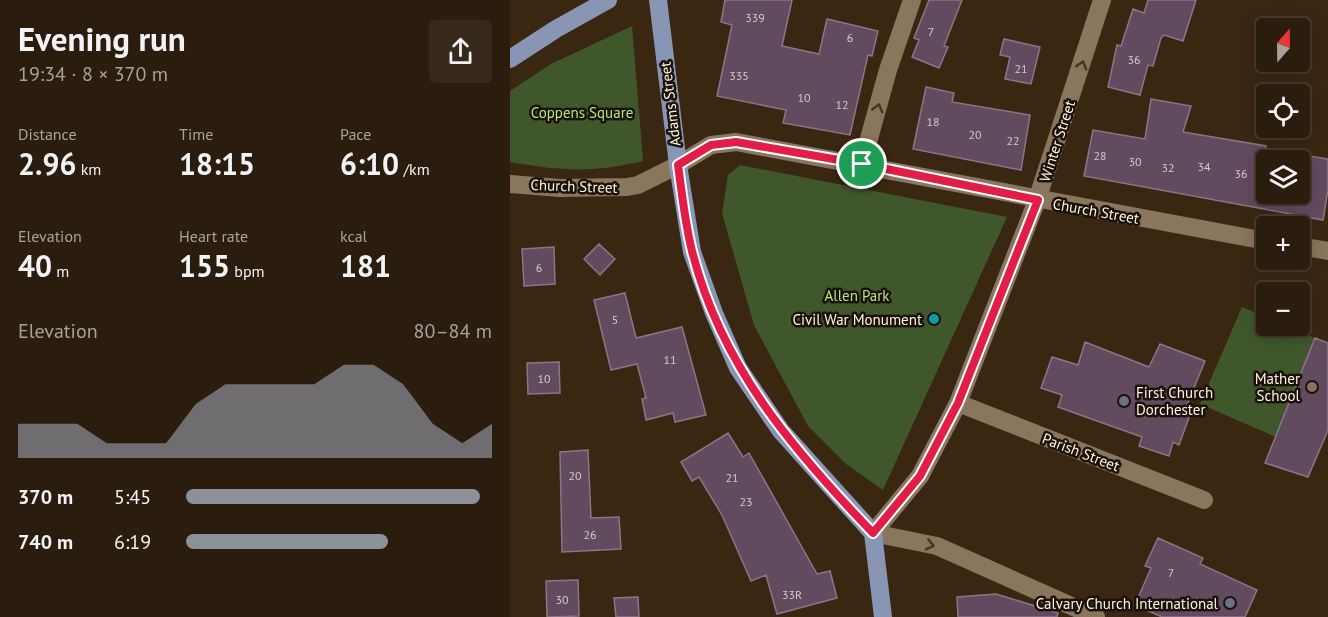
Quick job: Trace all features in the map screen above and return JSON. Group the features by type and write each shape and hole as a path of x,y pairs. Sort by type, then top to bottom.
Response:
{"main road":[{"path":"510,59 608,0"},
{"name":"Adams Street","path":"658,0 678,165 692,252 714,313 738,368 781,431 873,533"},
{"path":"873,533 883,617"}],"street":[{"path":"862,164 888,70 912,0"},
{"name":"Winter Street","path":"873,533 920,476 958,403 1038,200 1102,0"},
{"name":"Church Street","path":"510,184 560,188 627,188 678,165 711,145 736,142 1256,239"},
{"path":"1310,248 1328,251"},
{"name":"Parish Street","path":"958,403 1204,500"},
{"path":"873,533 937,546 1096,617"}],"green space":[{"name":"Coppens Square","path":"632,26 643,161 592,169 545,167 510,162 510,91 551,64"},
{"name":"Allen Park","path":"740,165 1007,217 883,490 846,464 808,426 754,325 722,213 728,175"},
{"path":"1242,307 1256,313 1256,336 1310,336 1315,338 1276,437 1200,404"}],"building":[{"path":"725,0 792,0 782,46 819,54 827,19 878,31 872,56 868,55 850,135 783,123 786,110 717,96 732,25 721,22"},
{"path":"929,0 962,0 944,46 948,47 939,68 912,57 919,40 914,38"},
{"path":"1148,0 1196,0 1183,41 1164,35 1161,38 1153,66 1148,65 1140,95 1108,87 1117,45 1121,46 1133,9 1144,13"},
{"path":"1004,39 1040,47 1031,84 1005,79 1010,57 1000,55"},
{"path":"926,87 954,93 952,102 1030,115 1021,170 913,149"},
{"path":"1151,99 1191,106 1183,132 1266,146 1266,150 1256,150 1256,204 1310,204 1310,156 1328,159 1328,190 1323,220 1084,176 1093,130 1145,139"},
{"path":"599,244 615,259 600,275 584,259"},
{"path":"554,247 555,284 524,286 522,249"},
{"path":"625,293 636,338 682,327 706,415 675,422 673,413 646,420 642,399 646,398 637,364 611,370 594,300"},
{"name":"Mather School","path":"1315,338 1328,343 1328,430 1308,477 1265,463"},
{"name":"First Church Dorchester","path":"1085,342 1149,367 1160,344 1205,361 1185,410 1191,412 1179,445 1173,442 1169,456 1139,446 1142,437 1058,407 1062,395 1041,388 1052,357 1078,365"},
{"path":"559,362 560,393 528,394 527,363"},
{"path":"728,433 743,457 749,453 817,574 830,571 837,598 777,614 766,575 751,581 722,515 699,477 692,481 681,462"},
{"path":"588,450 591,518 619,517 621,549 562,552 560,452"},
{"path":"1158,538 1203,558 1200,564 1257,590 1245,617 1162,617 1135,605 1151,568 1145,566"},
{"path":"578,580 579,616 547,617 546,581"},
{"path":"996,594 1058,613 1057,617 958,617 957,597"},
{"path":"638,597 639,617 616,617 614,598"}],"place":[{"name":"Civil War Monument","path":"934,319"},
{"name":"Mather School","path":"1312,387"},
{"name":"First Church Dorchester","path":"1124,401"},
{"name":"Calvary Church International","path":"1230,603"}],"route":[{"path":"736,142 862,164 1038,200 958,403 920,476 873,533 781,431 738,368 714,313 692,252 678,165 711,145 736,142"}]}
